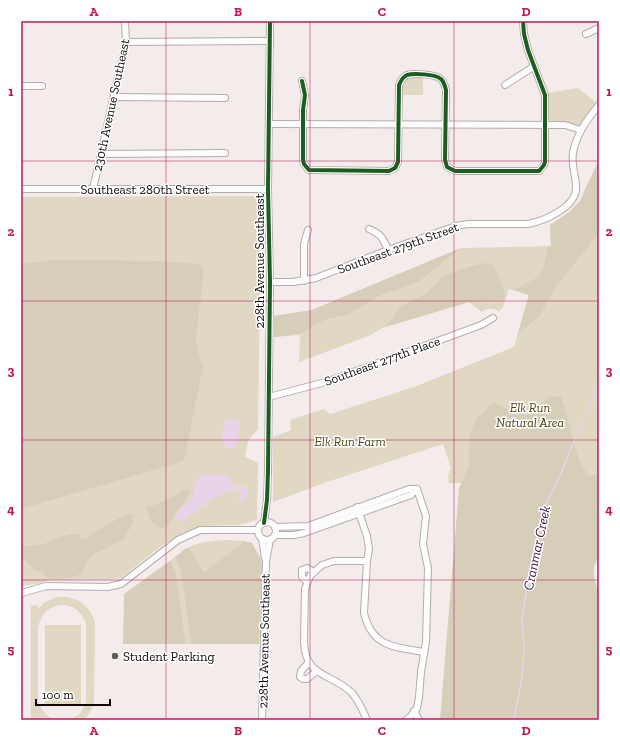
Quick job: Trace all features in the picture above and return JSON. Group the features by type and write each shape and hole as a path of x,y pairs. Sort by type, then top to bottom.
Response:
{"street":[{"name":"230th Avenue Southeast","path":"93,189 126,42 125,21"},
{"name":"228th Avenue Southeast","path":"264,523 267,500 269,397 270,282 268,189 270,21"},
{"path":"302,81 305,95 302,124 303,160 305,167 312,171 389,171 395,168 398,162 399,85 403,77 410,74 433,75 440,78 446,90 445,160 447,167 455,171 536,171 542,168 545,162 545,94 533,67 525,39 524,21"},
{"path":"586,34 599,28"},
{"path":"126,42 270,41"},
{"path":"505,85 533,67"},
{"path":"21,86 42,86"},
{"path":"114,97 225,98"},
{"path":"269,124 565,125 581,130 599,105"},
{"name":"Southeast 279th Street","path":"270,282 304,281 316,278 388,250 462,225 528,224 537,222 555,214 570,202 576,190 573,156 574,147 581,130"},
{"path":"101,154 225,153"},
{"name":"Southeast 280th Street","path":"21,189 268,189"},
{"path":"369,229 382,237 388,250"},
{"path":"304,281 304,244 308,230"},
{"name":"Southeast 277th Place","path":"269,397 329,381 482,325 492,318"},
{"path":"260,534 261,525 264,523 273,525 308,526 411,494 417,489 426,516 423,544 428,568 426,642 421,672 419,698 410,716 419,720"},
{"name":"228th Avenue Southeast","path":"267,500 273,525"},
{"path":"21,594 46,586 108,587 121,584 187,535 200,530 240,529 260,534 270,540 275,535 300,535 358,510"},
{"path":"358,510 369,549 364,613 370,629 379,640 386,644 424,652"},
{"path":"273,525 275,535"},
{"name":"228th Avenue Southeast","path":"260,534 266,561"},
{"name":"228th Avenue Southeast","path":"262,720 266,561 270,540"},
{"path":"367,561 334,561 322,565 314,572 307,582 305,589 304,649 309,662 317,671 344,687 352,694 361,707 367,720"},
{"path":"307,582 302,577 302,570 307,568 314,572"},
{"path":"309,662 301,671 300,677 307,679 317,671"}],"green space":[{"path":"410,77 423,77 423,95 403,95 404,82"},
{"path":"578,88 597,103 580,125 551,121 547,115 548,93"},
{"path":"599,160 599,234 557,284 539,317 518,333 529,295 513,290 531,281 542,271 548,246 551,246 550,225 568,213 580,201"},
{"path":"261,196 258,429 248,441 245,457 258,463 257,520 239,525 203,526 184,532 160,547 121,578 48,580 42,583 21,586 21,197"},
{"name":"Elk Run Natural Area","path":"580,201 599,201 599,483 449,483 448,476 451,468 443,444 327,482 273,502 273,437 291,430 290,420 324,409 330,414 414,387 514,347 529,295 509,289 503,307 499,312 495,309 490,309 482,312 469,302 382,328 371,335 299,362 300,335 274,337 274,316 312,310 461,248 551,246 550,225 568,213"},
{"path":"461,248 418,282 381,295 346,315 324,320 300,334 274,337 274,316 312,310"},
{"path":"55,260 159,261 200,264 204,270 196,338 199,357 203,366 184,461 21,509 21,264"},
{"path":"485,263 493,265 495,268 501,281 505,299 469,302 385,327 402,306 425,294 444,276 468,267"},
{"path":"549,396 561,397 576,452 585,470 590,476 599,474 599,556 596,561 594,574 599,592 599,720 440,720 459,488 469,465 470,434 476,419 494,402 516,414 530,414"},
{"path":"188,489 190,492 189,494 170,522 162,528 155,525 149,517 146,507 155,505 177,495 182,490"},
{"path":"128,513 132,514 133,522 124,539 91,556 84,566 83,572 80,574 59,579 45,577 43,572 34,569 22,557 21,547 44,544 60,537 72,534 78,534 81,539 87,539 91,534"},
{"path":"225,540 244,541 204,572 189,549 185,549 204,542"},
{"path":"244,541 252,543 261,559 259,644 191,644 180,567 175,557 185,549 189,548 204,572"},
{"path":"175,557 180,567 191,644 186,644 176,574 171,560"},
{"path":"171,560 176,574 186,644 123,644 124,594"},
{"path":"57,597 75,599 80,602 89,610 95,622 94,703 89,714 84,720 70,720 80,714 86,702 86,624 81,615 75,609 60,605 46,612 41,620 38,630 38,702 45,714 54,720 40,720 37,717 37,720 31,720 31,606 37,605 38,609 45,602"},
{"path":"45,625 81,625 81,705 45,705"}],"shaded area":[{"path":"229,418 238,420 240,432 235,448 226,448 221,437 225,420"},
{"path":"206,474 228,475 234,487 246,486 248,494 246,499 239,503 241,494 239,491 228,491 213,499 182,522 176,519 179,510 189,501 192,496 196,479"}],"waterway":[{"name":"Cranmar Creek","path":"514,720 522,677 524,649 522,618 532,559 543,510 562,471 577,433 599,385"}],"cycle path":[{"path":"264,523 267,500 268,471 270,282 268,189 270,21"},
{"path":"302,81 305,95 303,110 303,160 304,164 309,170 389,171 395,168 398,162 399,85 405,76 410,74 419,74 438,77 444,83 446,90 445,160 447,167 455,171 539,171 545,162 545,95 528,50 524,34 523,21"}],"place":[{"name":"Student Parking","path":"115,656"}],"park label":[{"name":"Elk Run Farm","path":"350,441"}]}
